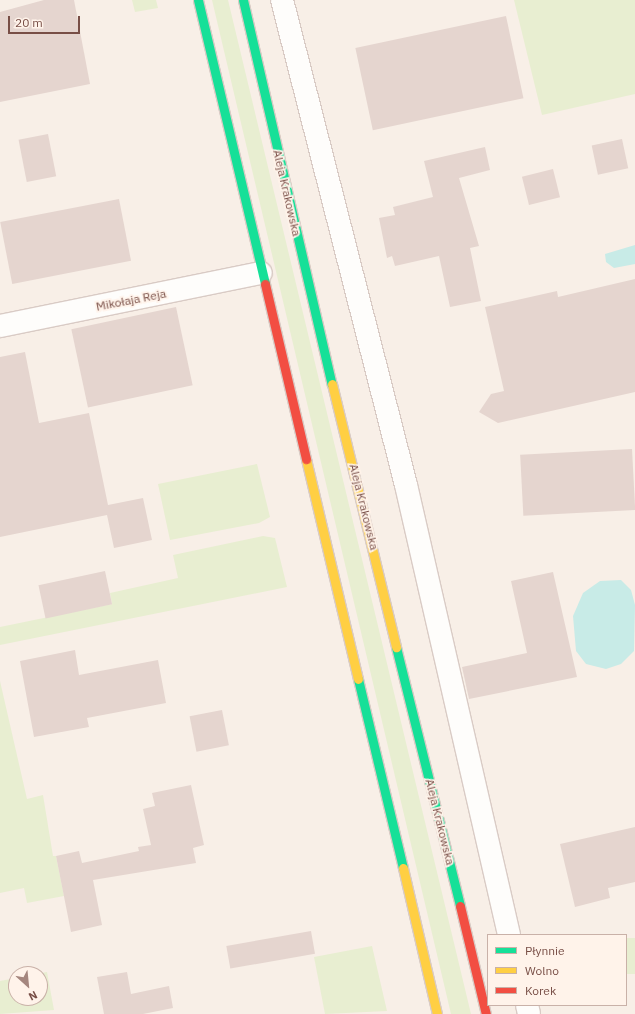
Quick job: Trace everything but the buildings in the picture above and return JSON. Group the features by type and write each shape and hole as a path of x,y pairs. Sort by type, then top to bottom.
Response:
{"main road":[{"path":"198,0 261,273 437,1014"},
{"name":"Aleja Krakowska","path":"243,0 332,381 486,1014"}],"street":[{"path":"282,0 406,485 509,934"},
{"name":"Mikołaja Reja","path":"0,326 261,273"}],"green space":[{"path":"132,0 156,0 158,8 135,12"},
{"path":"212,0 228,0 471,1014 451,1014"},
{"path":"514,0 635,0 635,94 542,115"},
{"path":"257,464 270,517 259,523 170,540 158,484"},
{"path":"263,536 275,538 287,587 0,645 0,627 112,604 110,593 178,578 173,555"},
{"path":"0,681 27,799 43,795 53,856 56,856 64,896 27,903 24,888 0,893"},
{"path":"627,938 635,938 635,974 627,974"},
{"path":"372,946 387,1011 325,1014 314,957"},
{"path":"48,977 54,1010 0,1014 0,981 8,980 8,1006 48,1006"}],"water":[{"path":"635,245 635,264 614,268 606,262 605,254"},
{"path":"621,580 631,590 635,605 634,651 621,664 606,669 586,664 576,651 573,616 583,593 600,581"}],"traffic: fast":[{"path":"198,0 265,284"},
{"path":"243,0 332,384"},
{"path":"396,647 460,906"},
{"path":"358,679 403,868"}],"traffic: slow":[{"path":"332,384 396,647"},
{"path":"306,459 358,679"},
{"path":"403,868 437,1014"}],"traffic: jam":[{"path":"265,284 306,459"},
{"path":"460,906 486,1014"}]}
